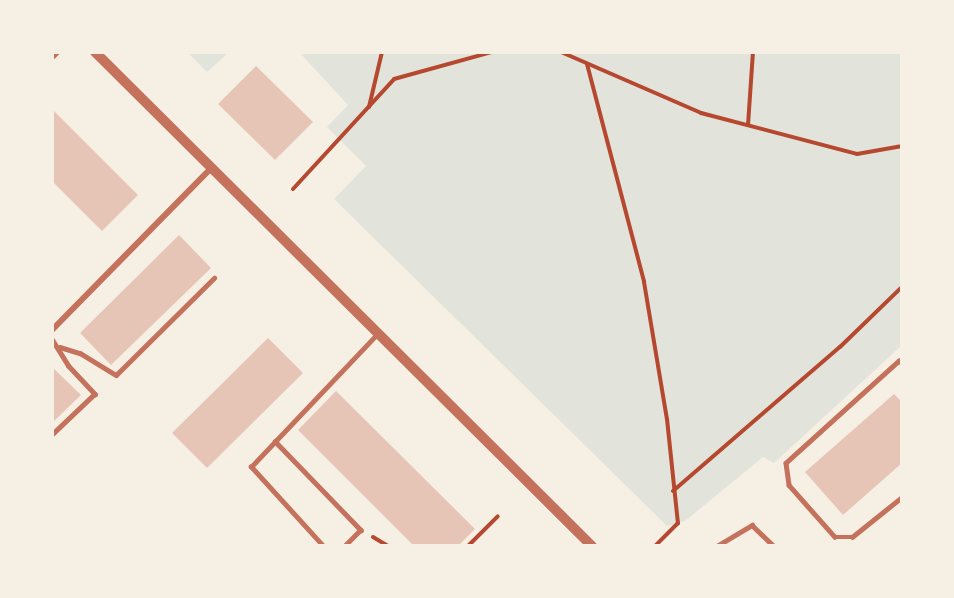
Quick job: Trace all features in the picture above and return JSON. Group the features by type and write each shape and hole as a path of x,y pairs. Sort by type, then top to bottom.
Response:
{"street":[{"path":"95,52 592,546"},
{"path":"52,330 211,168"}],"lane":[{"path":"52,57 57,52"},
{"path":"60,347 80,353 116,375 214,278"},
{"path":"323,546 251,467 378,333"},
{"path":"52,339 60,347 68,365 95,393 52,435"},
{"path":"902,364 898,361 786,463 789,485 835,537 852,537 902,497"},
{"path":"275,441 361,530 345,546"},
{"path":"717,546 752,525 774,546"}],"path":[{"path":"368,110 382,52"},
{"path":"293,189 368,110 393,79 492,52"},
{"path":"561,52 701,113 858,153 902,146"},
{"path":"748,125 753,52"},
{"path":"587,64 644,282 667,419 672,492 678,523 655,546"},
{"path":"672,492 840,347 902,287"},
{"path":"468,546 498,516"}],"shaded area":[{"path":"188,53 228,53 207,72"},
{"path":"300,53 901,53 901,346 774,463 763,457 685,521 667,526 334,199 366,166 327,127 348,105"}],"building":[{"path":"256,66 313,122 275,160 218,104"},
{"path":"52,109 138,195 102,231 52,181"},
{"path":"179,235 211,268 111,365 80,333"},
{"path":"268,338 303,373 207,468 172,433"},
{"path":"52,367 81,395 52,423"},
{"path":"336,391 475,529 458,546 414,546 298,430"},
{"path":"894,394 902,402 902,463 843,515 805,472"}]}
